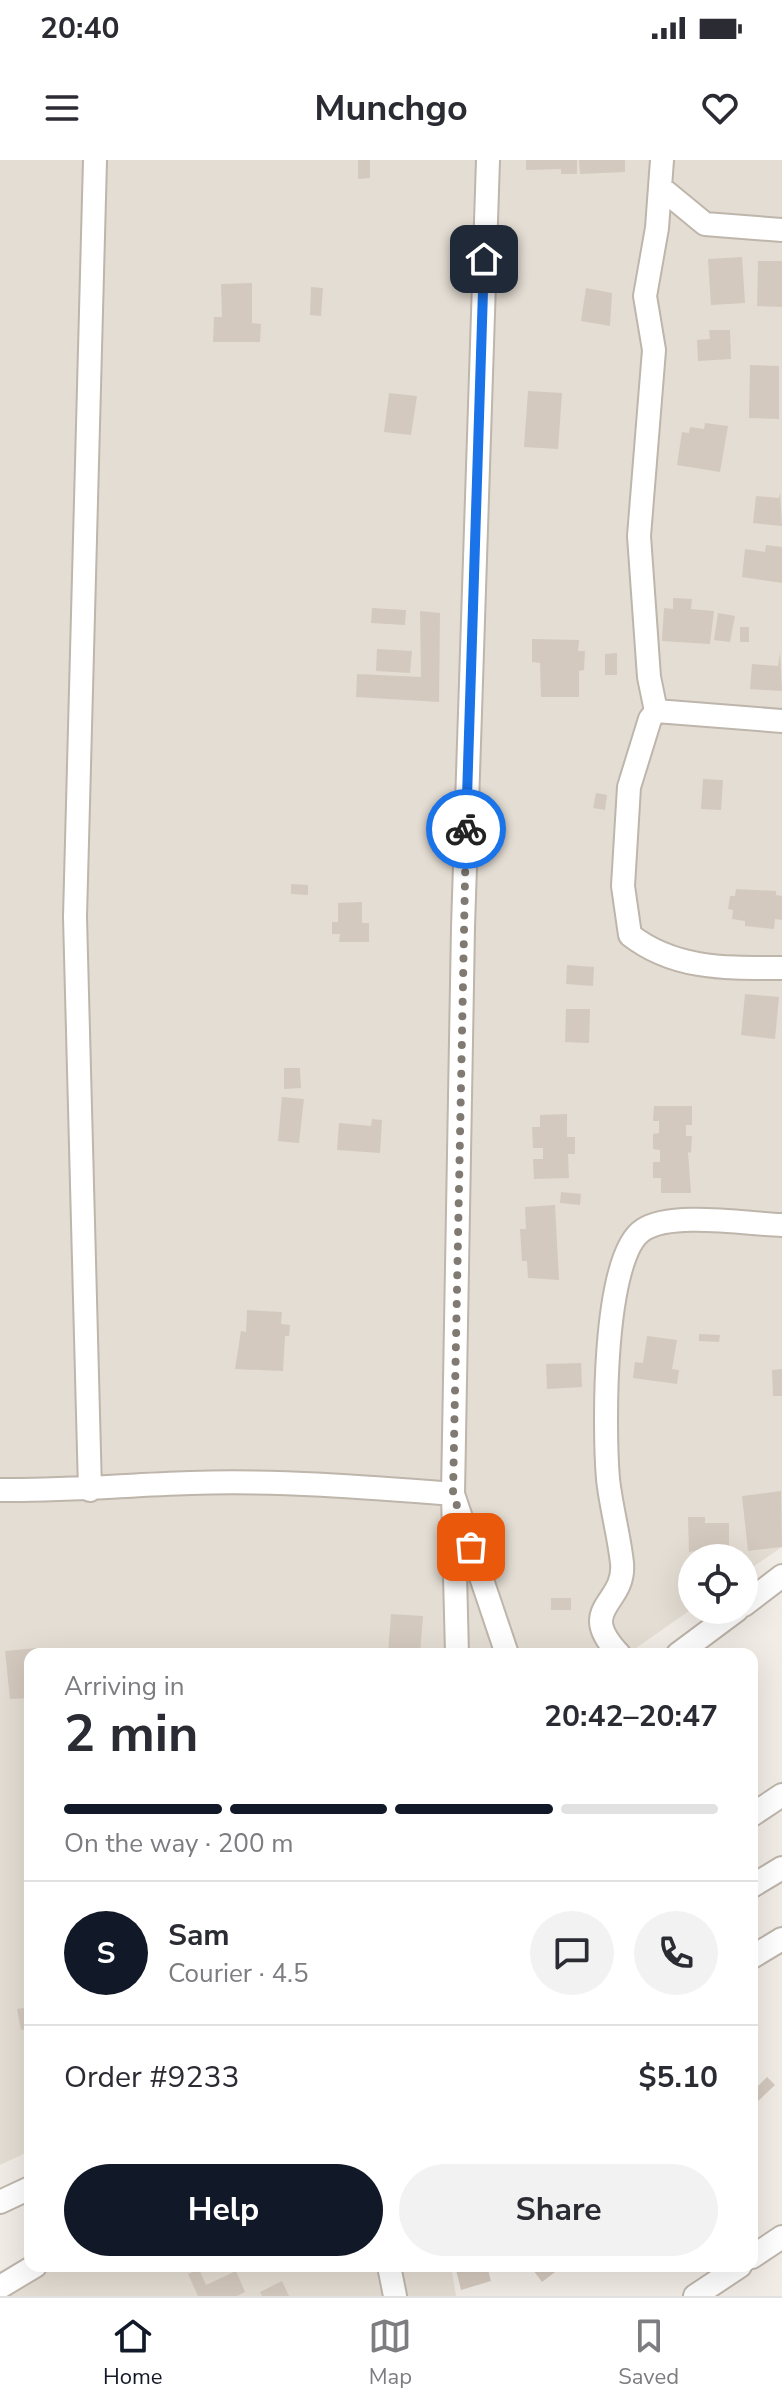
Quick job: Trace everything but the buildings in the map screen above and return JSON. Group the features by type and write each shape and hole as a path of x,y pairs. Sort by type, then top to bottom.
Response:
{"street":[{"path":"90,1490 75,917 95,160"},
{"path":"457,1648 453,1494 472,561 488,160"},
{"path":"662,160 657,228 645,296 654,350 639,536 649,677 656,711 650,719 629,787 623,886 630,935 647,948 678,962 713,967 782,968"},
{"path":"660,187 705,224 782,230"},
{"path":"656,711 782,721"},
{"path":"614,1648 601,1633 600,1613 623,1574 617,1516 609,1482 606,1379 616,1291 625,1251 642,1230 669,1222 782,1225"},
{"path":"0,1490 90,1490 191,1483 326,1485 453,1494"},
{"path":"453,1494 505,1648"},
{"path":"758,1594 782,1576"},
{"path":"686,1648 718,1624"},
{"path":"758,1811 782,1795"},
{"path":"758,1882 782,1868"},
{"path":"758,1953 782,1939"},
{"path":"0,2202 24,2191"},
{"path":"758,2253 782,2237"},
{"path":"0,2287 25,2272"},
{"path":"382,2296 389,2272"},
{"path":"391,2272 395,2296"},
{"path":"695,2296 731,2272"}],"shaded area":[{"path":"0,160 782,160 782,1547 758,1563 758,1544 678,1544 678,1619 636,1648 24,1648 24,2154 0,2165"},
{"path":"26,2272 452,2272 456,2296 0,2296"}],"way so far":[{"path":"466,829 453,1494 471,1547"}],"route":[{"path":"466,829 472,561 484,259"}]}
